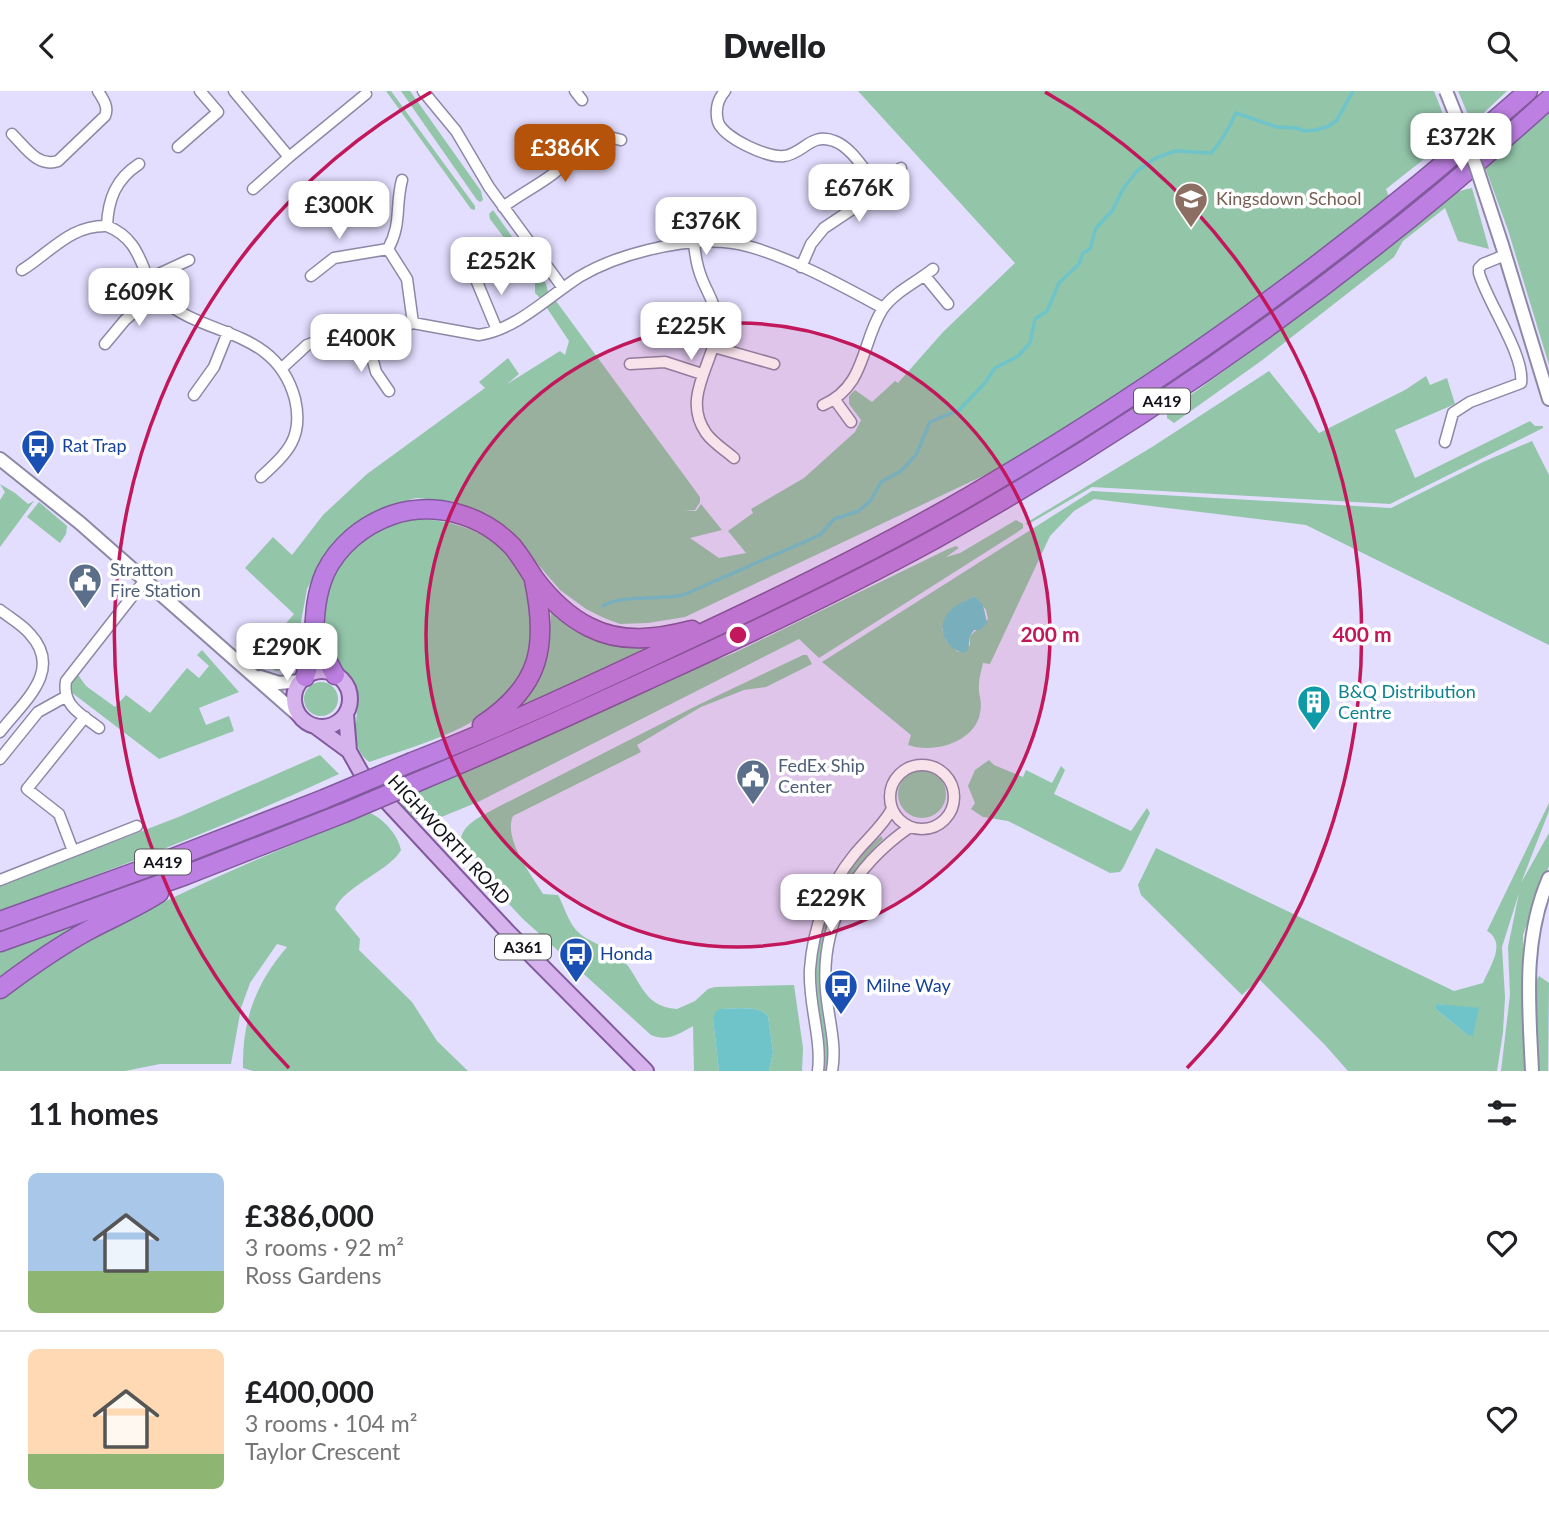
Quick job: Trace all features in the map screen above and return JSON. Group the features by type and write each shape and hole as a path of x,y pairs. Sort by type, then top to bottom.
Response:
{"highway":[{"name":"A419","path":"0,921 160,863 324,799 601,681 852,560 970,496 1158,379 1331,255 1438,169 1528,91"},
{"name":"A419","path":"0,942 186,875 424,779 581,711 804,606 934,539 1051,471 1175,392 1299,306 1415,215 1549,99"},
{"name":"A419","path":"303,679 314,636 317,596 333,560 357,534 376,522 397,514 434,509 457,513 480,522 509,543 553,600 588,627 633,639 657,637 726,622"},
{"name":"A419","path":"447,748 495,716 519,694 530,678 539,655 541,637 533,576"},
{"path":"314,636 335,675"},
{"name":"A419","path":"0,989 38,960 87,930 144,903 186,875"}],"main road":[{"path":"1447,91 1504,250 1549,399"},
{"path":"0,459 80,523 306,722 315,726 332,725 346,713 349,692 344,682 335,675 317,672 303,679 273,682 254,674"},
{"path":"298,715 294,700 295,690 303,679"},
{"name":"HIGHWORTH ROAD","path":"346,713 349,751"},
{"name":"HIGHWORTH ROAD","path":"315,726 349,751 363,776 381,796 507,931 646,1071"},
{"path":"1532,1071 1529,952 1535,917 1549,878"}],"street":[{"path":"12,134 40,161 58,161 105,116 106,105 97,91"},
{"path":"178,147 218,112 200,91"},
{"path":"234,91 289,157"},
{"path":"423,91 456,131 503,207 563,288"},
{"path":"575,91 582,100"},
{"path":"725,91 718,103 718,119 724,131 733,138 761,151 782,156 792,154 813,140 833,140 845,147 879,188"},
{"path":"253,189 366,94"},
{"path":"503,207 555,172 581,146 601,137 621,140"},
{"path":"107,226 113,192 122,177 139,164"},
{"path":"801,267 811,244 824,228 858,206 901,168"},
{"path":"388,249 397,231 397,200 402,180"},
{"path":"22,270 70,234 92,227 107,226 128,239 156,293 184,315 228,332 260,349 281,369 296,406 295,435 286,454 261,477"},
{"path":"694,242 697,266 716,313 717,330 697,398 699,417 706,433 734,458"},
{"path":"281,369 307,345 315,342 367,339 413,323 479,335 497,330 530,312 599,266 672,245 694,242 734,243 766,252 883,308"},
{"path":"311,276 334,258 388,249"},
{"path":"388,249 407,279 413,323"},
{"path":"1445,442 1453,413 1471,402 1521,383 1522,374 1511,344 1479,273 1483,264 1504,250"},
{"path":"150,278 189,260"},
{"path":"823,405 835,400 858,371 883,308 892,299 929,272 948,304"},
{"path":"475,277 497,330"},
{"path":"105,344 125,320 156,293"},
{"path":"194,395 214,367 228,332"},
{"path":"367,339 376,372 390,391"},
{"path":"714,347 774,364"},
{"path":"630,364 665,362 702,374"},
{"path":"835,400 851,422"},
{"path":"65,697 67,677 145,580"},
{"path":"0,732 38,684 44,666 42,653 33,637 3,613"},
{"path":"65,697 99,728"},
{"path":"0,759 38,712 65,697"},
{"path":"72,851 59,814 27,789 85,717"},
{"path":"909,767 933,767 950,781 953,804 949,814 929,828 910,827 896,817 892,809 890,793 894,781 909,767"},
{"path":"818,1071 819,1053 810,984 817,927 838,878 892,809"},
{"path":"0,880 137,826"},
{"path":"832,1071 833,1038 825,974 827,950 834,924 844,900 862,870 888,842 910,827"}],"shaded area":[{"path":"386,91 391,91 475,206 475,210 471,209"},
{"path":"401,91 410,91 481,191 483,200 477,200"},
{"path":"858,91 1434,91 1452,137 1386,189 1390,200 1340,240 1150,375 1006,465 685,617 620,624 604,618 560,590 511,533 487,514 451,501 416,498 390,505 349,530 324,555 307,589 295,655 289,668 276,671 255,659 294,614 245,568 273,537 292,555 323,515 367,474 485,388 479,382 508,358 519,374 507,384 560,351 565,355 569,341 545,305 556,301 700,497 695,510 684,510 696,511 701,504 722,530 690,538 719,558 746,553 728,531 753,513 751,509 804,478 855,432 861,420 849,404 849,396 855,390 872,402 895,381 898,383 943,332 1015,263"},
{"path":"1458,91 1507,91 1472,124"},
{"path":"1549,108 1549,365 1508,230 1485,167"},
{"path":"1472,188 1489,249 1458,241 1445,208 1403,241 1394,257 1261,361 1174,423 1167,418 1167,412 1382,252 1434,205 1446,197"},
{"path":"493,210 546,284 548,292 541,299 535,293 535,279 490,219 489,214"},
{"path":"1269,371 1319,433 1405,390 1426,376 1430,385 1447,378 1455,404 1395,430 1415,478 1530,421 1543,428 1390,504 1092,487 1027,525 1026,523 1152,447"},
{"path":"1532,441 1549,475 1549,645 1306,525 1094,499 1074,511 1050,536 990,664 983,663 979,684 980,713 977,723 962,738 930,748 908,745 911,735 822,662 1092,491 1391,508","holes":["975,596 986,610 988,619 970,636 970,645 958,652 946,641 942,629 967,601"]},
{"path":"0,484 28,504 34,501 0,547 0,500 5,492"},
{"path":"39,502 67,526 66,534 60,543 27,517"},
{"path":"419,519 470,529 499,547 512,559 529,594 533,649 518,684 484,714 428,742 369,762 362,755 356,737 355,687 337,661 330,642 325,610 327,595 338,568 357,545 381,530"},
{"path":"1016,520 1023,524 1019,531 819,658 799,639 478,802 434,820 415,818 402,805 401,801 410,795 701,661 719,659 734,653 948,549 956,546 959,548 946,557 960,553"},
{"path":"975,596 983,605 987,623 980,630 974,630 970,636 968,650 963,653 946,641 943,622 953,608"},
{"path":"551,611 588,636 659,647 519,706 542,672 548,652"},
{"path":"202,650 239,692 199,708 206,725 229,716 234,731 159,759 71,692 72,677 76,672 86,686 115,707 126,695 150,713 187,668 199,678 209,666 197,655"},
{"path":"803,655 807,655 812,664 766,687 744,690 701,707 637,745 641,752 513,816 511,825 515,846 543,894 558,895 576,930 626,963 655,1002 677,1009 715,987 794,985 803,1048 802,1071 769,1071 773,1052 768,1016 759,1010 740,1008 722,1009 713,1019 719,1071 694,1071 693,1026 668,1037 651,1035 523,919 492,886 478,861 461,842 462,836 468,826 496,808"},
{"path":"321,682 333,687 338,699 333,711 321,716 309,711 304,699 309,687"},
{"path":"320,755 339,774 171,846 0,910 0,886 181,816"},
{"path":"989,760 994,765 1023,777 1026,770 1052,783 1061,766 1065,770 1054,794 1131,831 1147,808 1150,813 1120,872 1110,873 1008,821 983,817 971,809 975,803 968,786 975,770"},
{"path":"922,770 939,777 946,794 939,811 922,818 905,811 898,794 905,777"},
{"path":"1549,803 1549,811 1521,883 1549,833 1549,866 1523,935 1523,1046 1528,1071 1501,1071 1510,995 1508,947 1519,893 1502,947 1505,997 1497,1071 1348,1071 1259,979 1242,995 1141,895 1138,885 1156,848 1454,991 1483,983 1496,948 1493,936 1487,931","holes":["1439,1004 1461,1008 1463,1031 1435,1008"]},
{"path":"370,813 390,828 401,850 388,864 347,893 335,909 360,939 359,950 412,1002 437,1041 468,1071 253,1071 243,1068 245,1034 253,1003 267,974 287,947 277,944 250,983 241,1008 231,1064 160,1064 125,1071 0,1071 0,998 43,969 132,918 226,873"},
{"path":"881,836 883,839 854,873 843,891 827,930 820,973 828,1052 827,1071 824,1071 815,968 823,926 830,905 852,867"},
{"path":"111,909 0,981 0,948"},
{"path":"1539,976 1549,983 1548,1071 1535,1071 1535,983"},
{"path":"1437,1004 1479,1008 1473,1036 1438,1011 1435,1008"},
{"path":"753,1009 768,1016 773,1052 769,1071 719,1071 713,1019 716,1011"}],"waterway":[{"path":"603,606 618,600 683,595 811,539 821,534 834,519 859,511 871,500 881,482 901,471 916,455 930,422 959,410 995,368 1018,356 1030,343 1035,319 1047,311 1059,283 1079,264 1083,253 1090,249 1096,228 1112,211 1123,189 1137,171 1156,158 1175,151 1211,153 1236,113 1277,127 1305,131 1329,126 1337,120 1353,91"}],"place":[{"name":"Kingsdown School","path":"1191,229"},
{"name":"Rat Trap","path":"38,476"},
{"name":"Stratton Fire Station","path":"85,610"},
{"name":"B&Q Distribution Centre","path":"1314,732"},
{"name":"FedEx Ship Center","path":"753,806"},
{"name":"Honda","path":"576,984"},
{"name":"Milne Way","path":"841,1016"}]}
